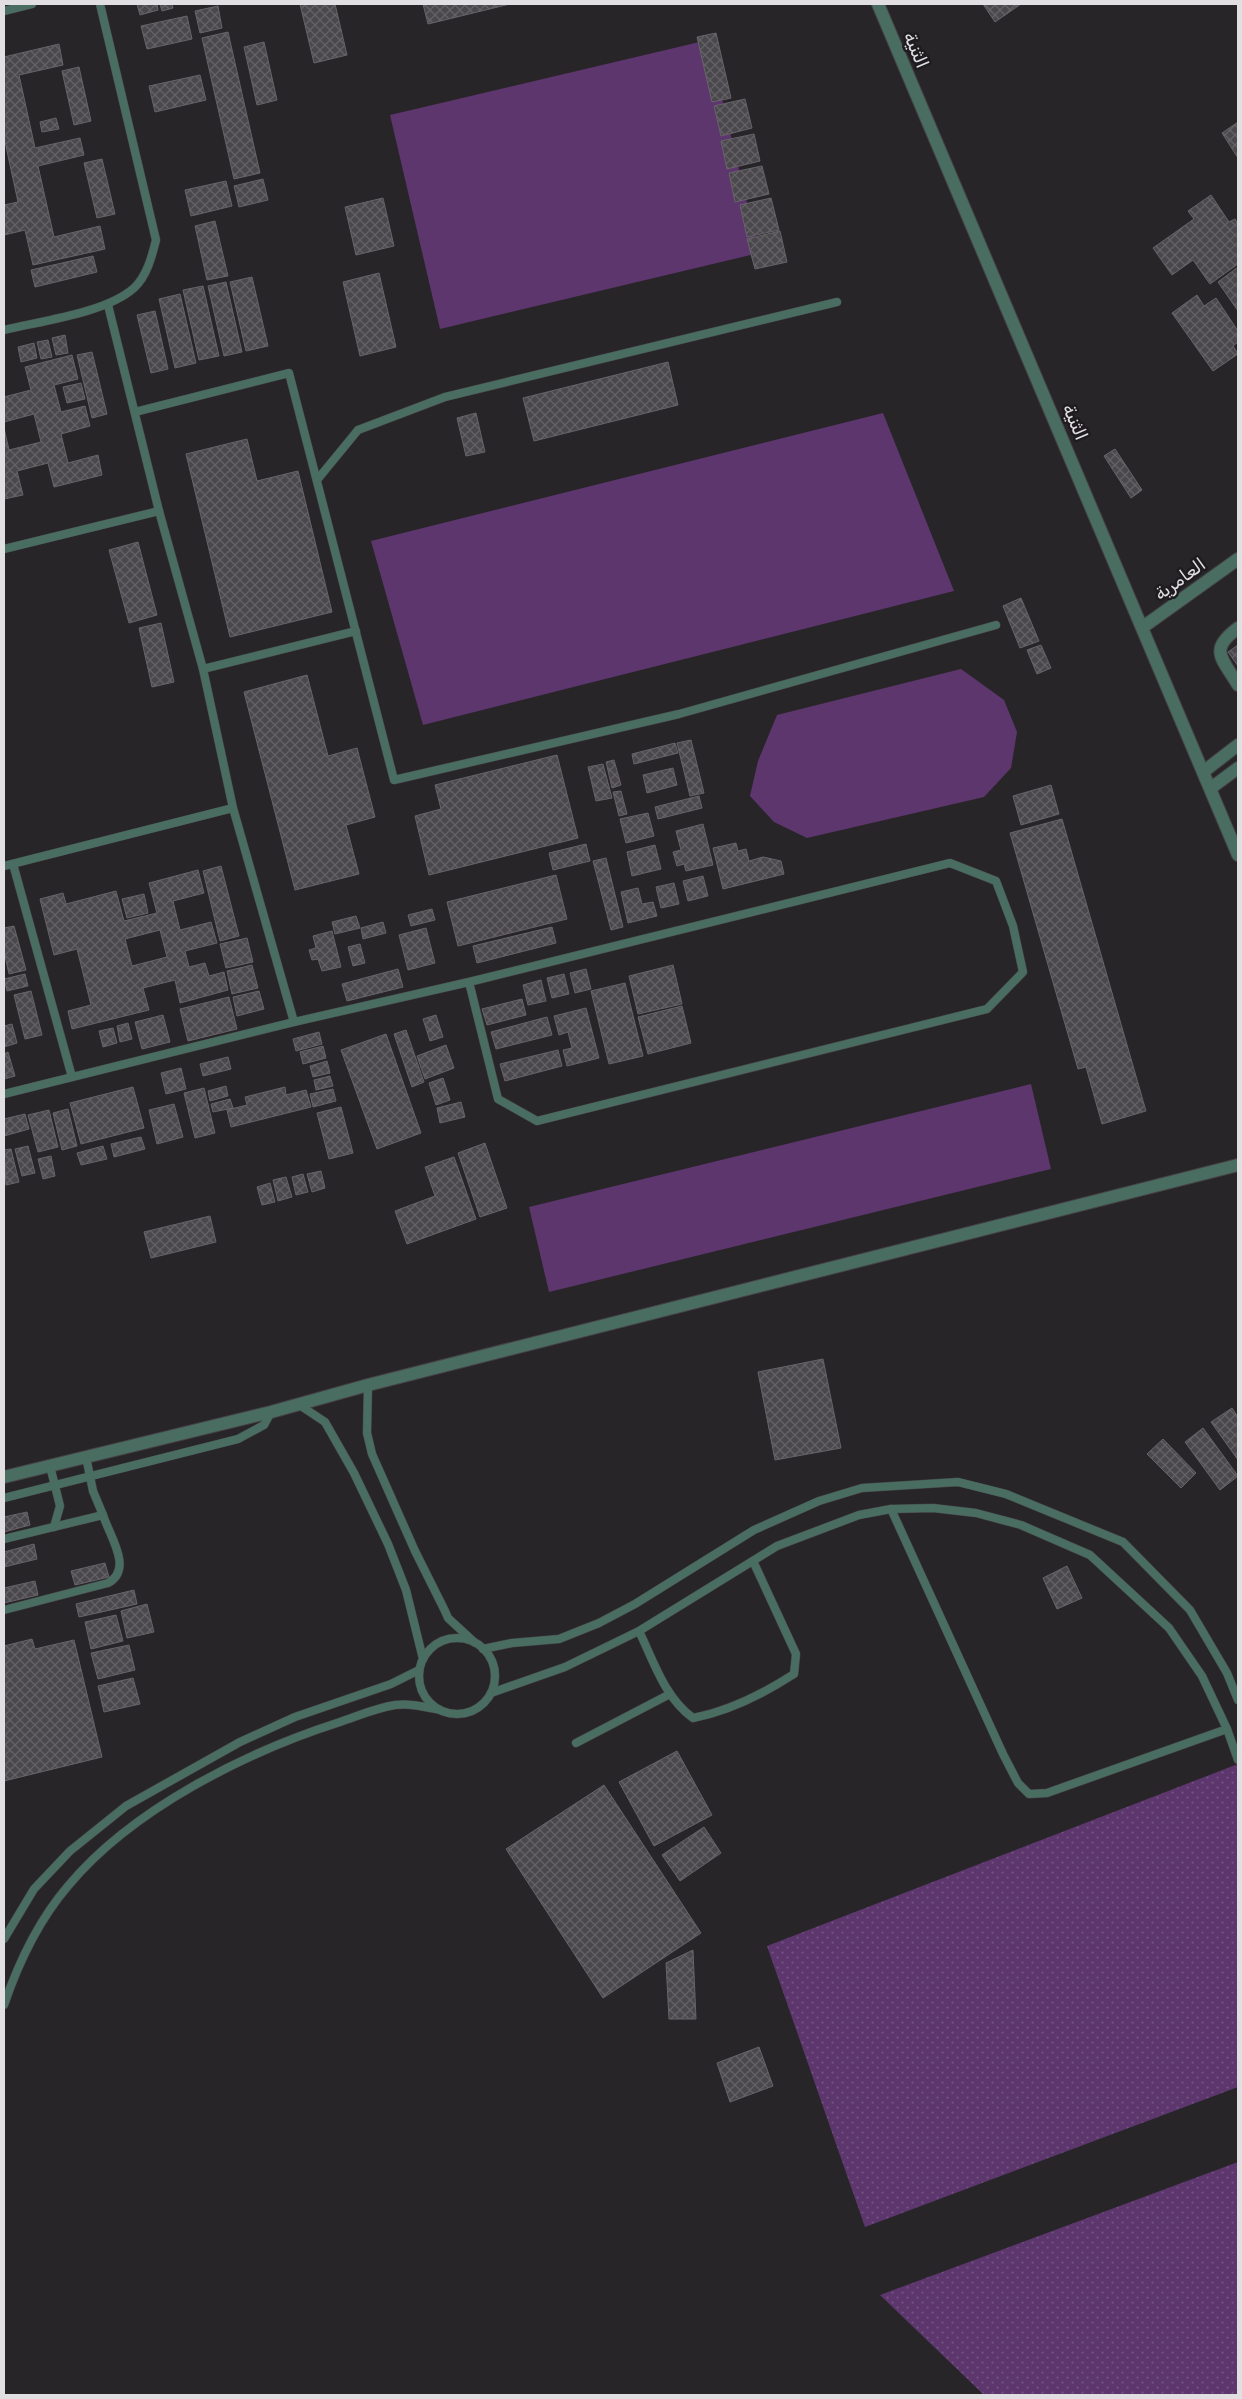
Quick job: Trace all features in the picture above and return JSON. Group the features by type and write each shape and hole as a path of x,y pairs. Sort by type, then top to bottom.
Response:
{"street":[{"name":"الثنية","path":"878,4 1238,855"},
{"name":"العامرية","path":"1143,627 1238,559"},
{"path":"1238,628 1224,638 1220,646 1220,655 1238,685"},
{"path":"1203,772 1238,745"},
{"path":"1210,788 1238,768"},
{"path":"4,1477 271,1412 368,1385 1238,1165"}],"lane":[{"path":"4,11 32,4"},
{"path":"4,330 108,305 134,287 149,265 156,240 100,4"},
{"path":"317,480 358,430 445,396 837,302"},
{"path":"108,305 159,511 203,669 234,808 294,1022"},
{"path":"135,412 289,373 394,780 679,714 996,624"},
{"path":"4,550 159,511"},
{"path":"203,669 356,631"},
{"path":"4,866 234,808"},
{"path":"4,1094 294,1022 469,982 950,863 996,881 1013,926 1024,972 987,1009 537,1121 498,1099 469,982"},
{"path":"13,864 72,1077"},
{"path":"368,1385 368,1433 372,1454 415,1551 448,1618 483,1649 490,1658 494,1670 494,1682 491,1693"},
{"path":"298,1404 325,1422 354,1473 388,1544 406,1590 423,1659"},
{"path":"4,1498 247,1435 264,1425 271,1412"},
{"path":"4,1610 113,1580 120,1570 121,1564 90,1476 86,1457"},
{"path":"50,1466 60,1506 54,1527"},
{"path":"483,1649 512,1643 559,1639 599,1623 643,1600 754,1530 819,1501 862,1488 958,1482 1006,1494 1123,1542 1190,1610 1227,1673 1238,1700"},
{"path":"4,2005 22,1957 42,1922 64,1890 127,1829 157,1807 192,1787 308,1732 395,1705 411,1704 451,1714 474,1710 491,1693 565,1667 639,1631 777,1546 859,1515 891,1509 933,1508 976,1513 1021,1525 1090,1556 1169,1628 1202,1676 1227,1729 1238,1760"},
{"path":"891,1509 1018,1783 1029,1794 1047,1794 1227,1729"},
{"path":"4,1539 103,1515"},
{"path":"639,1631 670,1694 681,1709 693,1718 717,1714 777,1685 794,1674 796,1654 753,1561"},
{"path":"440,1710 430,1703 423,1694 419,1682 419,1670 423,1659 430,1649 439,1642 462,1638 474,1642"},
{"path":"4,1939 34,1889 70,1850 126,1806 240,1742 295,1717 391,1684 419,1670"},
{"path":"576,1743 670,1694"}],"shaded area":[{"path":"708,40 759,253 440,329 390,115"},
{"path":"883,413 954,591 423,725 371,541"},
{"path":"961,669 1004,700 1017,732 1011,768 984,797 807,838 774,822 750,796 758,761 777,715"},
{"path":"1031,1084 1051,1169 549,1292 529,1207"},
{"path":"1238,1764 1238,2087 865,2227 767,1946"},
{"path":"1238,2162 1238,2395 984,2395 880,2295"}],"building":[{"path":"137,4 157,4 158,10 140,15"},
{"path":"160,4 172,4 173,8 162,11"},
{"path":"300,4 335,4 347,55 314,63"},
{"path":"423,4 510,4 428,24"},
{"path":"983,4 1021,4 995,22"},
{"path":"218,6 222,28 200,33 195,11"},
{"path":"187,16 192,39 147,49 141,26"},
{"path":"228,32 260,173 234,179 202,38"},
{"path":"716,33 731,98 712,102 697,37"},
{"path":"264,42 277,100 257,105 244,47"},
{"path":"59,44 63,65 19,75 35,148 80,138 84,155 38,166 54,237 100,226 105,249 33,265 25,230 4,235 4,205 18,202 4,137 4,57"},
{"path":"79,67 91,121 74,125 62,71"},
{"path":"200,75 206,100 155,112 149,86"},
{"path":"745,99 752,128 721,136 714,106"},
{"path":"56,118 59,129 42,132 40,122"},
{"path":"1238,122 1238,158 1222,133"},
{"path":"754,134 760,161 727,169 721,141"},
{"path":"102,159 115,214 97,218 84,163"},
{"path":"762,166 769,194 735,202 729,173"},
{"path":"263,179 268,200 239,207 234,186"},
{"path":"226,181 232,206 191,216 185,190"},
{"path":"1211,195 1229,222 1235,219 1238,224 1238,264 1210,284 1193,260 1172,275 1153,248 1194,219 1188,211"},
{"path":"383,198 394,246 356,255 345,207"},
{"path":"771,198 779,230 747,237 740,205"},
{"path":"215,221 228,276 207,280 195,226"},
{"path":"780,231 787,262 755,269 747,239"},
{"path":"93,256 97,272 35,287 31,270"},
{"path":"1238,267 1238,311 1218,282"},
{"path":"379,273 396,347 360,356 343,282"},
{"path":"252,277 268,346 246,351 230,282"},
{"path":"226,282 242,352 224,356 208,286"},
{"path":"203,286 219,356 199,360 183,290"},
{"path":"180,294 196,363 175,368 159,299"},
{"path":"1197,295 1204,306 1216,298 1238,331 1238,342 1233,346 1238,354 1213,371 1172,313"},
{"path":"155,311 168,369 151,373 137,315"},
{"path":"65,335 68,353 56,355 52,338"},
{"path":"48,340 52,357 41,359 37,342"},
{"path":"34,343 37,358 21,362 18,347"},
{"path":"92,352 107,414 92,418 77,355"},
{"path":"72,355 78,379 54,385 61,412 85,406 90,426 61,434 68,463 98,455 102,475 54,487 48,463 17,471 23,495 4,499 4,428 9,450 41,442 34,414 4,422 4,397 31,390 25,367"},
{"path":"668,362 678,405 534,441 523,398"},
{"path":"81,383 85,399 67,403 63,387"},
{"path":"476,413 485,452 466,456 457,418"},
{"path":"247,439 257,481 298,471 332,612 230,637 186,454"},
{"path":"1115,449 1142,490 1131,498 1104,456"},
{"path":"138,542 157,615 129,623 109,550"},
{"path":"1021,598 1039,641 1020,648 1003,606"},
{"path":"161,623 174,682 152,687 139,628"},
{"path":"1041,645 1051,668 1037,674 1027,650"},
{"path":"1238,645 1238,666 1228,652"},
{"path":"307,675 328,756 357,748 375,817 346,825 359,874 295,890 244,692"},
{"path":"691,740 704,793 690,796 677,743"},
{"path":"675,743 678,753 634,764 632,754"},
{"path":"557,755 578,838 429,875 415,816 441,809 435,785"},
{"path":"614,760 621,785 612,788 606,762"},
{"path":"603,764 612,798 596,801 588,767"},
{"path":"673,768 677,785 647,793 643,775"},
{"path":"1051,785 1059,814 1021,825 1013,796"},
{"path":"621,791 627,814 619,816 613,792"},
{"path":"699,796 702,808 658,819 655,807"},
{"path":"648,813 654,836 626,843 620,819"},
{"path":"1062,819 1146,1111 1102,1124 1086,1067 1078,1069 1010,833"},
{"path":"703,824 713,865 686,871 684,864 677,866 673,852 681,850 676,831"},
{"path":"736,843 738,851 746,849 749,861 763,857 781,861 784,874 723,889 713,848"},
{"path":"586,844 590,861 553,870 549,853"},
{"path":"655,845 661,869 632,876 627,852"},
{"path":"606,858 623,927 611,930 593,861"},
{"path":"221,866 239,936 220,941 203,871"},
{"path":"198,870 204,893 173,901 180,930 211,922 217,943 185,951 189,967 205,963 209,976 224,972 228,990 180,1003 175,980 143,988 149,1010 72,1029 68,1011 91,1005 77,949 54,955 40,899 63,893 66,904 116,891 124,921 157,913 149,883","holes":["160,930 167,957 132,966 125,939"]},
{"path":"556,875 567,919 458,946 447,902"},
{"path":"703,876 708,896 688,901 683,881"},
{"path":"674,883 679,904 661,908 656,887"},
{"path":"638,888 642,904 653,902 657,916 628,923 621,892"},
{"path":"144,894 148,913 127,918 122,899"},
{"path":"432,909 435,920 411,926 408,915"},
{"path":"356,916 360,928 335,934 332,922"},
{"path":"383,922 386,933 363,939 361,928"},
{"path":"14,926 26,970 9,974 4,951 4,928"},
{"path":"552,927 556,943 477,963 473,946"},
{"path":"426,928 435,963 408,970 399,935"},
{"path":"332,931 341,967 322,971 318,959 312,960 309,950 316,948 313,936"},
{"path":"247,938 253,962 226,968 220,944"},
{"path":"360,944 365,963 353,966 348,947"},
{"path":"252,965 258,988 232,994 227,971"},
{"path":"673,965 682,1004 638,1014 629,976"},
{"path":"398,969 403,987 347,1001 342,984"},
{"path":"586,969 591,989 575,993 570,973"},
{"path":"25,974 28,986 7,991 4,979"},
{"path":"564,974 569,994 552,998 547,978"},
{"path":"541,980 546,1001 528,1005 523,985"},
{"path":"625,983 643,1056 609,1064 591,991"},
{"path":"31,991 42,1035 25,1039 14,995"},
{"path":"259,991 264,1009 237,1016 233,997"},
{"path":"229,997 237,1029 188,1041 180,1009"},
{"path":"522,999 526,1015 487,1025 482,1009"},
{"path":"682,1006 691,1043 648,1054 638,1017"},
{"path":"586,1008 599,1058 567,1066 563,1050 572,1048 568,1032 559,1035 554,1016"},
{"path":"163,1015 170,1042 142,1049 135,1022"},
{"path":"436,1015 443,1037 430,1041 423,1019"},
{"path":"547,1017 552,1035 496,1049 491,1032"},
{"path":"128,1023 132,1039 120,1042 117,1026"},
{"path":"12,1024 17,1043 4,1047 4,1026"},
{"path":"113,1028 117,1043 103,1047 99,1031"},
{"path":"406,1030 424,1082 412,1087 394,1034"},
{"path":"319,1032 322,1044 296,1051 293,1039"},
{"path":"386,1034 421,1133 377,1149 341,1050"},
{"path":"446,1045 454,1068 425,1079 417,1056"},
{"path":"323,1046 326,1058 303,1064 300,1052"},
{"path":"558,1050 562,1066 505,1081 500,1064"},
{"path":"8,1052 15,1076 4,1079 4,1054"},
{"path":"228,1057 231,1069 203,1076 200,1064"},
{"path":"327,1061 330,1073 313,1077 310,1066"},
{"path":"181,1068 186,1089 166,1094 161,1073"},
{"path":"330,1076 333,1086 316,1090 314,1080"},
{"path":"443,1078 450,1100 436,1105 429,1083"},
{"path":"226,1086 228,1096 210,1101 208,1091"},
{"path":"133,1087 144,1128 81,1144 70,1103"},
{"path":"285,1087 286,1095 306,1090 311,1107 231,1127 227,1110 247,1105 245,1097"},
{"path":"204,1088 215,1133 195,1138 184,1093"},
{"path":"333,1089 336,1101 313,1107 310,1094"},
{"path":"230,1099 233,1108 213,1112 211,1104"},
{"path":"461,1102 465,1117 440,1123 437,1108"},
{"path":"174,1104 183,1137 157,1144 149,1110"},
{"path":"341,1107 353,1153 329,1159 317,1113"},
{"path":"68,1109 77,1146 62,1150 53,1113"},
{"path":"49,1110 58,1147 38,1152 28,1115"},
{"path":"25,1114 29,1129 4,1136 4,1119"},
{"path":"141,1137 145,1149 114,1157 111,1144"},
{"path":"485,1143 507,1208 480,1217 458,1153"},
{"path":"28,1146 35,1173 22,1176 15,1149"},
{"path":"103,1146 107,1159 81,1165 77,1153"},
{"path":"11,1149 19,1182 6,1185 4,1150"},
{"path":"51,1156 55,1176 43,1179 38,1159"},
{"path":"454,1157 476,1219 407,1244 395,1211 435,1196 425,1167"},
{"path":"321,1171 325,1188 312,1192 307,1174"},
{"path":"303,1174 308,1192 296,1195 292,1177"},
{"path":"286,1177 292,1197 278,1201 273,1180"},
{"path":"270,1183 275,1202 262,1205 257,1187"},
{"path":"210,1216 216,1242 151,1258 144,1232"},
{"path":"823,1359 841,1448 775,1460 758,1372"},
{"path":"1232,1408 1238,1417 1238,1460 1211,1422"},
{"path":"1203,1428 1238,1476 1220,1490 1185,1442"},
{"path":"1163,1439 1196,1473 1181,1488 1147,1454"},
{"path":"27,1512 30,1525 4,1532 4,1517"},
{"path":"34,1544 37,1559 4,1567 4,1552"},
{"path":"105,1563 109,1577 75,1585 71,1571"},
{"path":"1067,1566 1082,1598 1057,1609 1043,1578"},
{"path":"35,1581 38,1595 4,1603 4,1588"},
{"path":"134,1590 137,1604 79,1617 76,1604"},
{"path":"147,1604 154,1632 127,1638 121,1611"},
{"path":"116,1615 123,1641 91,1649 85,1622"},
{"path":"32,1639 35,1649 74,1640 102,1757 4,1781 4,1646"},
{"path":"129,1645 135,1670 98,1679 91,1653"},
{"path":"133,1678 140,1704 104,1712 98,1686"},
{"path":"677,1751 712,1815 654,1846 619,1782"},
{"path":"604,1785 701,1933 603,1998 506,1849"},
{"path":"704,1827 721,1853 680,1881 662,1855"},
{"path":"693,1950 696,2019 669,2019 666,1963"},
{"path":"759,2047 773,2086 730,2102 717,2063"}]}
